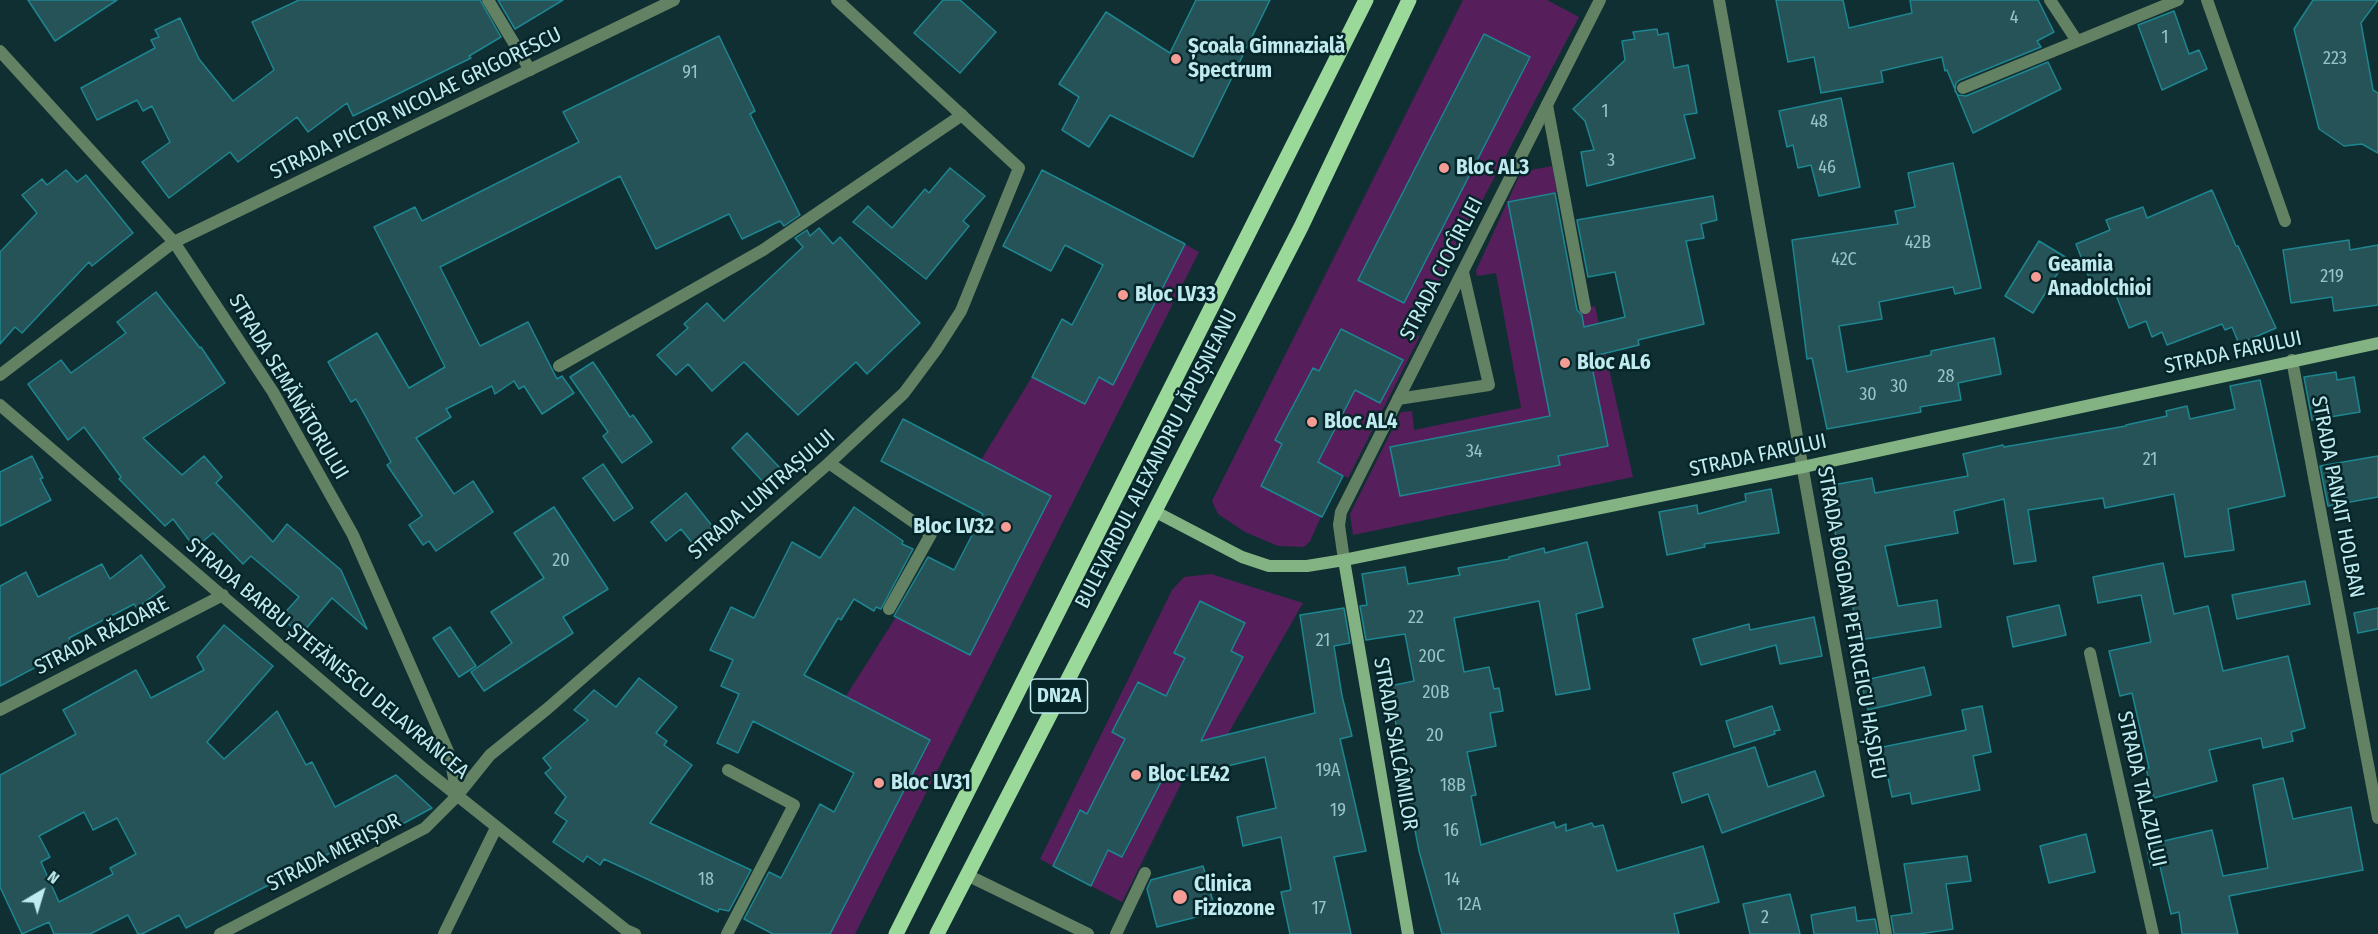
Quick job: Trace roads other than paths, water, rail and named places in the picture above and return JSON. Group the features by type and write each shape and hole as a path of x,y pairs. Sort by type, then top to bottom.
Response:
{"main road":[{"name":"BULEVARDUL ALEXANDRU LĂPUȘNEANU","path":"896,934 1366,0"},
{"name":"BULEVARDUL ALEXANDRU LĂPUȘNEANU","path":"937,934 1301,227 1409,0"}],"street":[{"path":"488,0 530,70"},
{"name":"STRADA PICTOR NICOLAE GRIGORESCU","path":"0,375 174,242 674,0"},
{"path":"559,366 763,250 963,116 837,0"},
{"name":"STRADA CIOCÎRLIEI","path":"1344,560 1339,525 1341,512 1600,0"},
{"name":"STRADA BOGDAN PETRICEICU HAȘDEU","path":"1719,0 1886,934"},
{"path":"2050,0 2077,41"},
{"path":"1963,88 2178,0"},
{"path":"2206,0 2285,221"},
{"name":"STRADA SEMĂNĂTORULUI","path":"0,51 174,242 273,392 353,535 450,756 458,796"},
{"path":"1547,105 1585,309"},
{"name":"STRADA LUNTRAȘULUI","path":"458,796 490,755 547,709 829,464 904,393 936,350 961,311 1019,168 963,116"},
{"path":"1398,399 1489,385 1462,272"},
{"name":"STRADA FARULUI","path":"1154,512 1242,557 1269,566 1292,567 1344,560 1803,467 2378,343"},
{"name":"STRADA PANAIT HOLBAN","path":"2292,360 2378,818"},
{"name":"STRADA BARBU ȘTEFĂNESCU DELAVRANCEA","path":"0,405 496,828 628,933"},
{"path":"829,464 932,534 889,609"},
{"name":"STRADA SALCÂMILOR","path":"1344,560 1408,934"},
{"name":"STRADA RĂZOARE","path":"0,710 223,596"},
{"name":"STRADA TALAZULUI","path":"2090,653 2153,934"},
{"path":"727,934 794,806 728,770"},
{"name":"STRADA MERIȘOR","path":"220,934 425,828 458,796"},
{"path":"444,934 496,828"},
{"path":"1116,934 1145,873"},
{"path":"967,875 1088,934"}],"place":[{"name":"Școala Gimnazială Spectrum","path":"1176,59"},
{"name":"Bloc AL3","path":"1444,168"},
{"name":"Geamia Anadolchioi","path":"2036,277"},
{"name":"Bloc LV33","path":"1123,295"},
{"name":"Bloc AL6","path":"1565,363"},
{"name":"Bloc AL4","path":"1312,422"},
{"name":"Bloc LV32","path":"1006,527"},
{"name":"Bloc LE42","path":"1136,775"},
{"name":"Bloc LV31","path":"879,783"},
{"name":"Clinica Fiziozone","path":"1180,897"}]}
